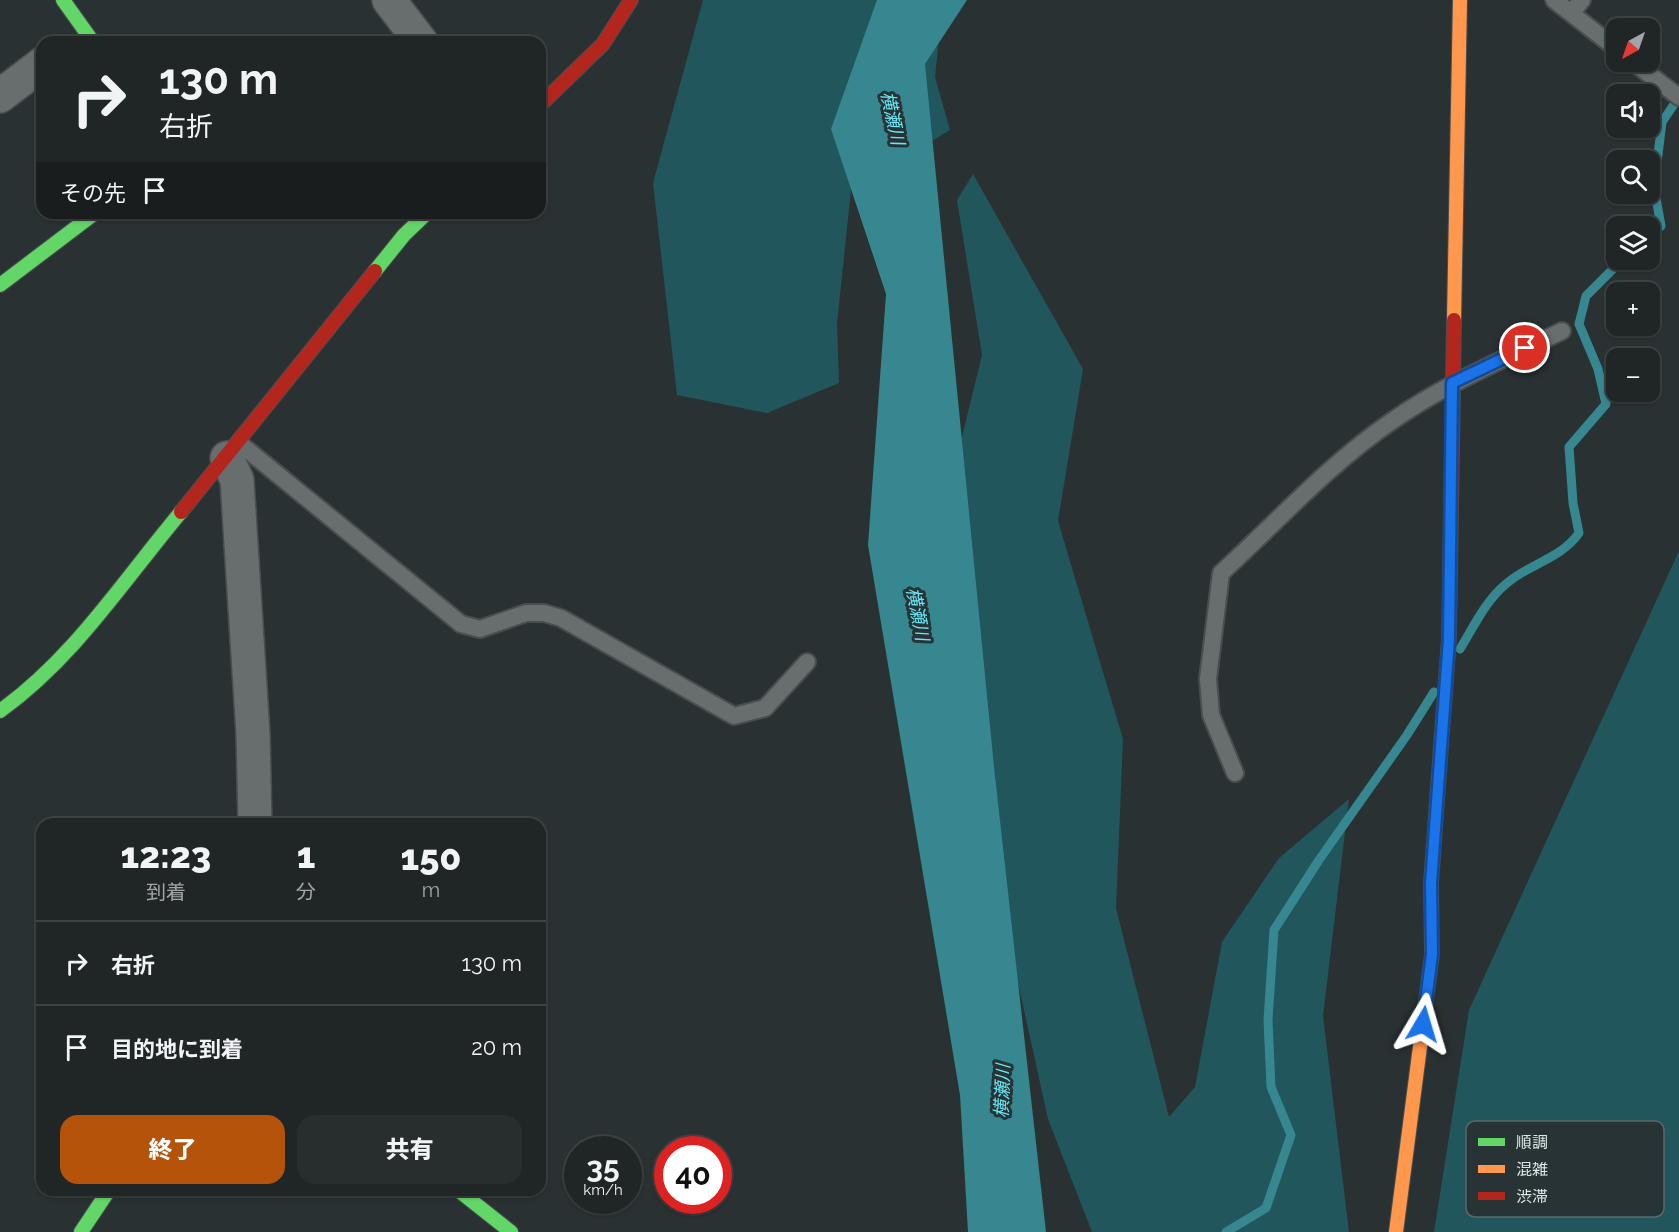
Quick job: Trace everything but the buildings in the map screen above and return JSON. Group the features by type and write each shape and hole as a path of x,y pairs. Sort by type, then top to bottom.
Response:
{"street":[{"path":"63,0 82,36"},
{"path":"389,0 416,36"},
{"path":"546,100 584,65 622,21 631,0"},
{"path":"1396,1232 1432,954 1431,883 1449,639 1460,0"},
{"path":"0,96 36,69"},
{"path":"0,285 87,219"},
{"path":"0,711 47,676 82,639 148,552 405,235 421,219"},
{"path":"233,450 237,480 253,734 255,818"},
{"path":"81,1232 105,1196"},
{"path":"466,1196 511,1232"}],"lane":[{"path":"1554,0 1606,41"},
{"path":"1571,14 1582,0"},
{"path":"1646,72 1679,97"},
{"path":"1235,773 1211,715 1208,680 1221,573 1341,462 1391,422 1452,383 1562,331"},
{"path":"233,450 461,624 480,629 526,613 544,613 561,618 734,716 765,708 807,662"}],"shaded area":[{"path":"703,0 943,0 935,77 950,130 851,190 837,324 839,383 767,413 677,395 653,183"},
{"path":"973,174 1083,369 1058,521 1123,739 1116,908 1169,1117 1195,1087 1222,942 1279,858 1349,799 1323,1016 1349,1232 1092,1232 1048,1119 970,765 957,457 982,355 957,200"},
{"path":"1679,551 1679,1232 1434,1232 1469,1010"}],"water":[{"name":"横瀬川","path":"877,0 967,0 925,64 994,767 1046,1232 968,1232 960,1095 868,545 886,294 831,129"}],"waterway":[{"path":"1659,216 1654,187 1662,122 1679,97"},
{"path":"1660,220 1660,227"},
{"path":"1460,649 1480,615 1499,591 1524,571 1563,549 1579,533 1573,503 1569,447 1606,404 1598,369 1579,324 1586,296 1612,270"},
{"path":"1226,1232 1266,1208 1291,1135 1271,1087 1268,1020 1274,930 1434,692"}],"traffic: fast":[{"path":"63,0 89,36"},
{"path":"0,285 87,219"},
{"path":"375,271 404,235 421,219"},
{"path":"0,711 27,690 74,643 181,512"},
{"path":"81,1232 105,1196"},
{"path":"466,1196 511,1232"}],"traffic: slow":[{"path":"1454,320 1460,0"},
{"path":"1396,1232 1432,954 1431,883 1443,719"}],"traffic: jam":[{"path":"546,99 603,44 631,0"},
{"path":"181,512 375,271"},
{"path":"1443,719 1449,639 1454,320"}],"route":[{"path":"1423,1024 1432,954 1431,883 1449,639 1452,383 1525,348"}]}
